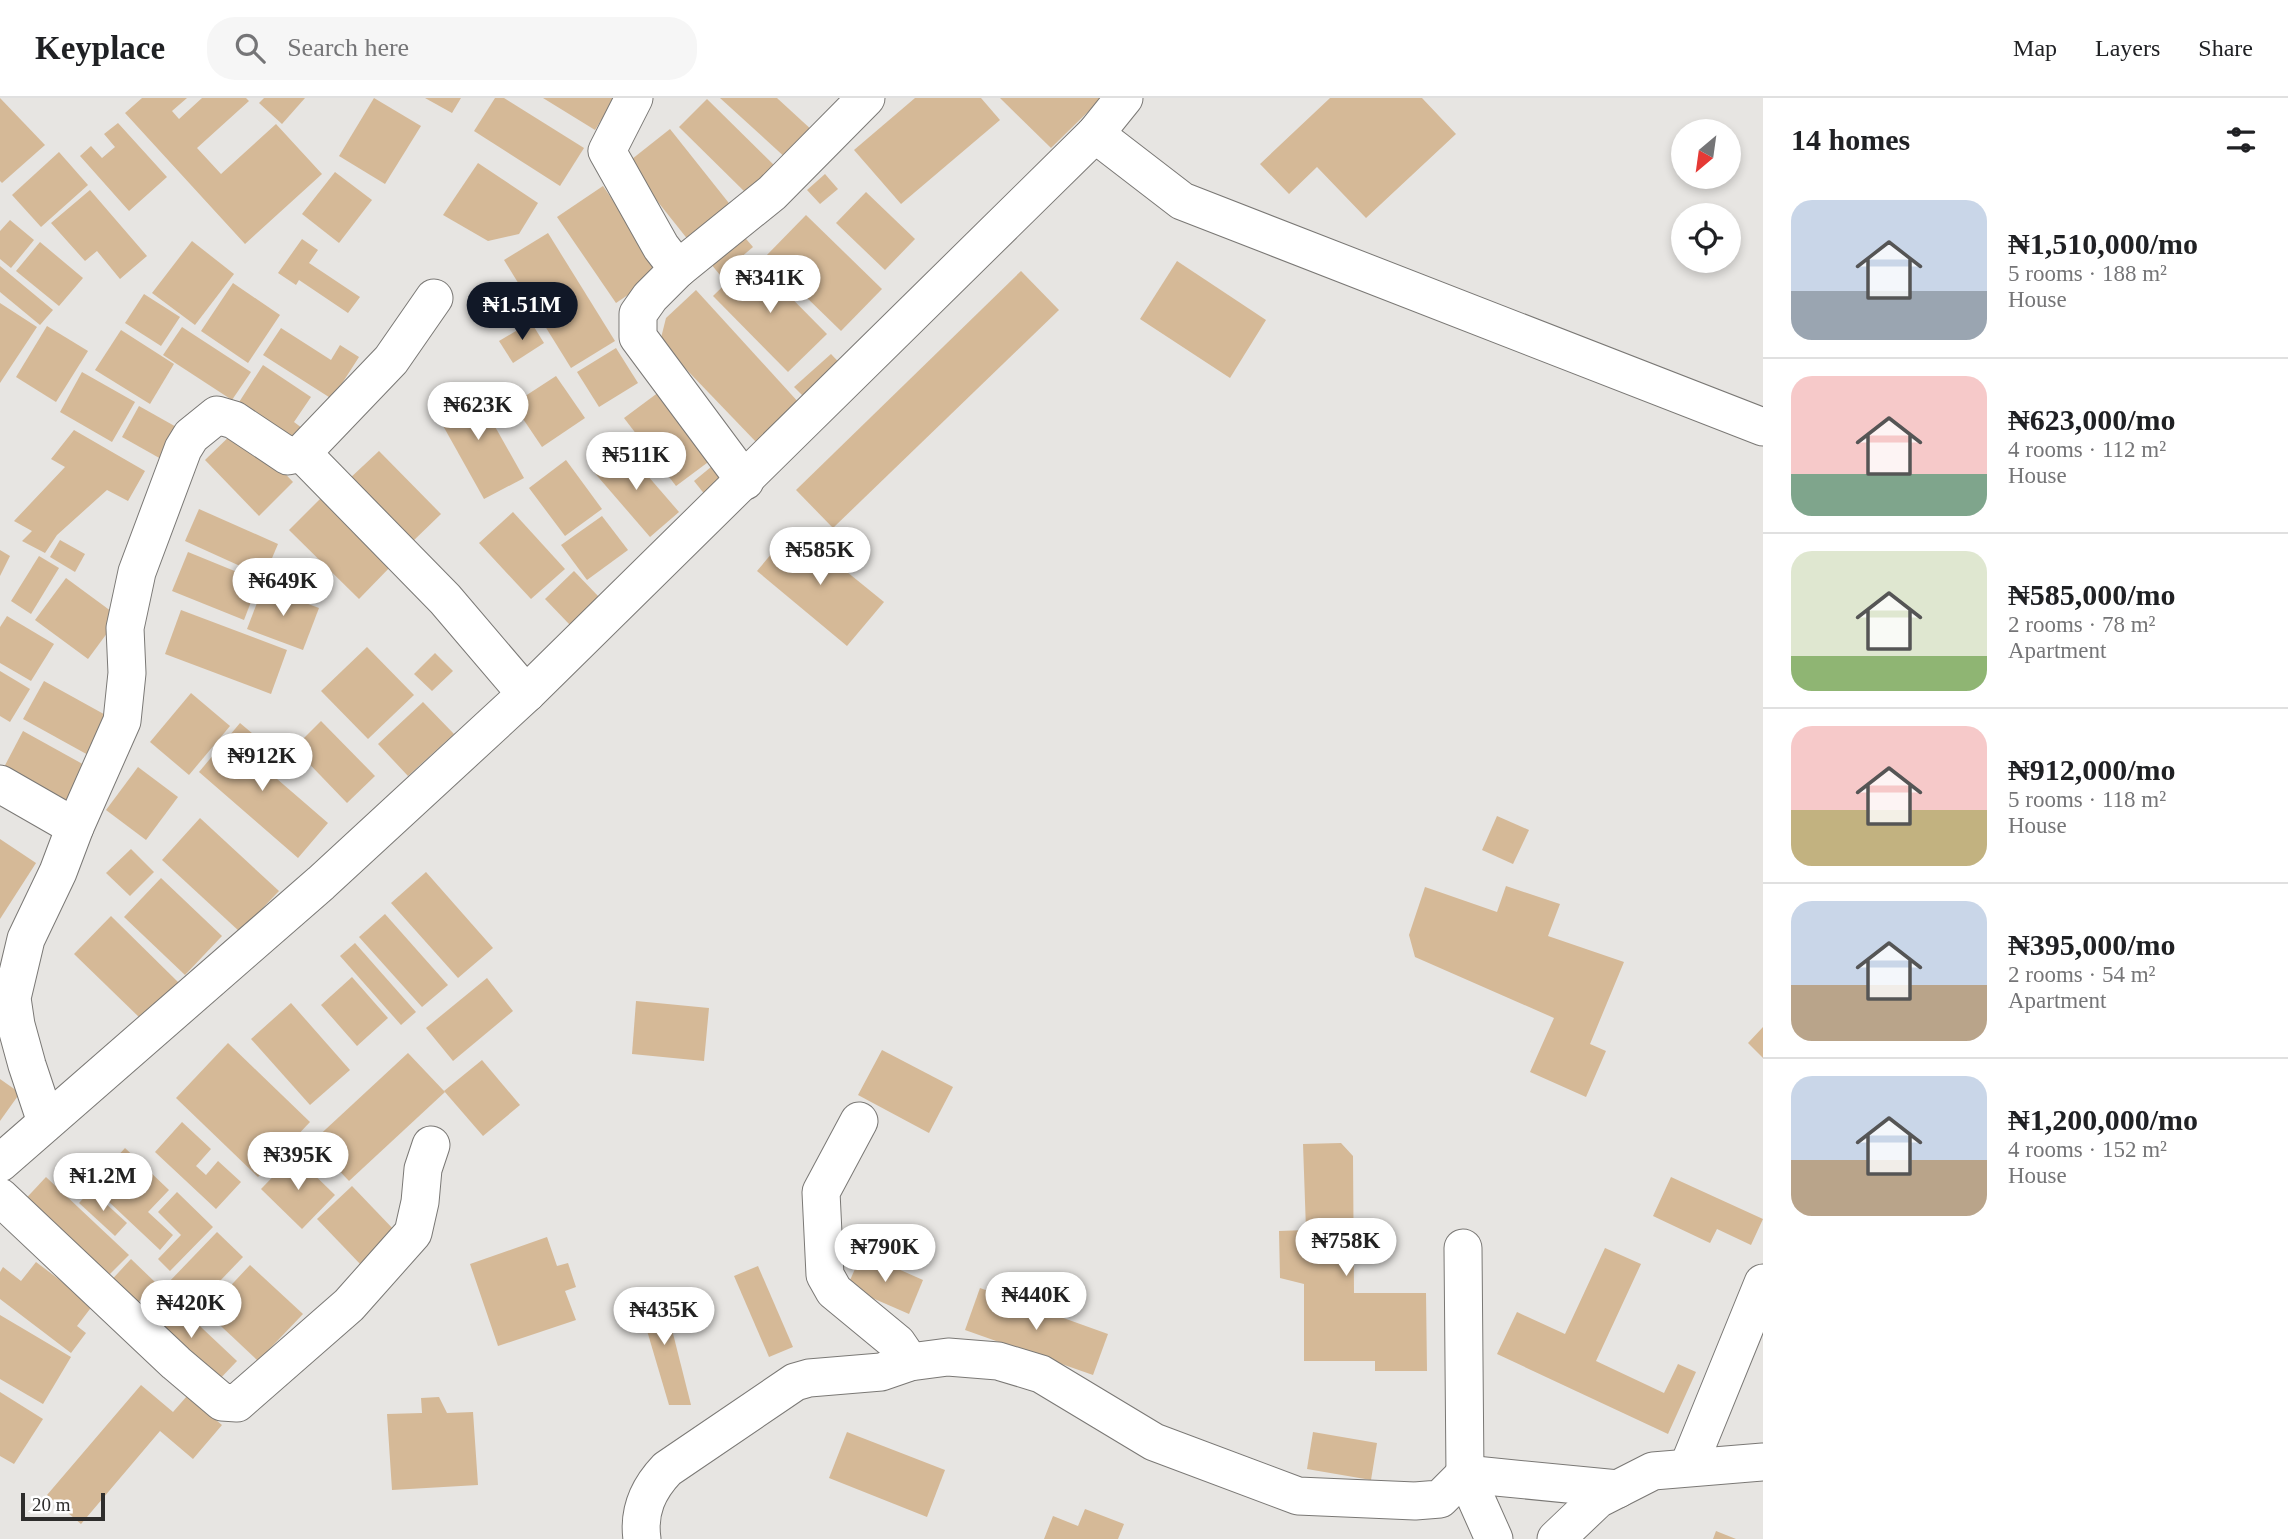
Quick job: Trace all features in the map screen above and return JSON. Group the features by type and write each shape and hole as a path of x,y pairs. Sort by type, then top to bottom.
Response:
{"street":[{"path":"634,98 607,152 655,238 678,269"},
{"path":"745,481 638,337 638,314 650,297 678,269 772,193 866,98"},
{"path":"0,1163 321,883 526,694 1095,134 1124,98"},
{"path":"1095,134 1182,201 1763,427"},
{"path":"46,1122 6,994 26,939 58,872 122,721 127,673 125,628 137,572 183,449 191,436 217,415 234,420 288,456 303,453 391,360 434,298"},
{"path":"303,453 445,599 526,694"},
{"path":"0,785 75,827"},
{"path":"859,1121 821,1192 825,1275 834,1291 897,1343 910,1362"},
{"path":"0,1197 176,1363 222,1402 237,1403 349,1305 413,1233 420,1202 423,1169 431,1145"},
{"path":"1463,1248 1465,1474 1494,1539"},
{"path":"1688,1467 1763,1283"},
{"path":"642,1539 645,1501 652,1485 667,1469 795,1382 809,1378 881,1372 910,1362 948,1357 998,1361 1041,1374 1154,1442 1298,1496 1415,1501 1440,1499 1465,1474"},
{"path":"1556,1539 1598,1499 1653,1471 1763,1462"},
{"path":"1465,1474 1618,1489"}],"building":[{"path":"0,98 45,145 2,183 0,181"},
{"path":"142,98 187,98 172,111 179,119 202,98 246,98 249,101 197,148 221,174 276,124 322,174 245,244 125,113"},
{"path":"264,98 305,98 282,124 259,103"},
{"path":"374,98 421,126 385,184 339,156"},
{"path":"425,98 461,98 452,113"},
{"path":"495,98 504,98 584,148 560,186 474,131"},
{"path":"543,98 615,98 595,130"},
{"path":"720,98 777,98 814,132 788,160"},
{"path":"915,98 981,98 1000,120 901,204 854,150"},
{"path":"1000,98 1102,98 1051,148"},
{"path":"1330,98 1422,98 1456,134 1366,218 1317,167 1289,194 1260,164"},
{"path":"707,99 778,169 750,197 679,127"},
{"path":"118,123 167,177 129,211 80,156 91,146 102,158 115,147 104,134"},
{"path":"670,129 732,207 689,241 627,163"},
{"path":"59,152 88,185 41,227 12,195"},
{"path":"478,163 538,203 519,234 488,241 443,215"},
{"path":"335,172 372,200 339,243 302,214"},
{"path":"825,174 838,189 820,204 807,190"},
{"path":"603,186 662,272 616,303 557,217"},
{"path":"90,190 147,256 120,279 97,251 85,261 51,223"},
{"path":"866,192 915,239 885,270 836,223"},
{"path":"806,215 882,289 841,331 765,257"},
{"path":"10,220 34,240 11,268 0,259 0,231"},
{"path":"735,226 753,247 720,275 702,253"},
{"path":"548,233 615,341 571,368 504,260"},
{"path":"302,239 318,250 309,263 360,297 348,313 299,280 296,285 278,273"},
{"path":"192,241 234,274 195,325 152,293"},
{"path":"40,242 83,278 59,306 16,271"},
{"path":"752,258 827,334 788,372 713,296"},
{"path":"1177,261 1266,320 1230,378 1140,319"},
{"path":"0,266 53,310 40,325 0,292"},
{"path":"1021,271 1059,310 833,528 796,490"},
{"path":"233,283 280,315 248,363 201,331"},
{"path":"696,290 800,404 757,443 660,342 666,318"},
{"path":"144,294 180,317 161,346 125,323"},
{"path":"0,303 37,327 0,383"},
{"path":"531,322 544,343 513,363 499,341"},
{"path":"47,326 88,351 56,402 16,377"},
{"path":"182,327 251,372 232,400 163,355"},
{"path":"281,328 331,360 340,345 359,357 332,399 263,355"},
{"path":"121,330 174,364 150,404 95,370"},
{"path":"616,348 638,383 599,407 577,372"},
{"path":"831,354 848,372 812,405 794,387"},
{"path":"263,365 311,397 294,422 302,428 290,447 234,410"},
{"path":"82,372 135,402 112,442 60,412"},
{"path":"556,376 585,418 542,447 513,404"},
{"path":"471,384 524,478 484,499 432,406"},
{"path":"663,389 715,457 676,486 624,418"},
{"path":"139,406 187,433 170,464 122,437"},
{"path":"240,426 293,482 259,516 205,460"},
{"path":"74,430 145,471 128,501 107,490 57,535 45,553 22,541 32,531 14,521 65,467 51,459"},
{"path":"622,446 679,512 650,537 593,471"},
{"path":"379,451 441,514 410,544 348,480"},
{"path":"566,460 602,509 565,536 529,488"},
{"path":"717,462 733,482 710,501 694,481"},
{"path":"324,495 394,563 359,599 289,530"},
{"path":"199,509 278,544 264,577 185,541"},
{"path":"513,512 565,569 531,599 479,543"},
{"path":"602,516 628,550 587,580 561,545"},
{"path":"793,528 884,602 847,646 757,571"},
{"path":"60,540 85,554 75,572 50,557"},
{"path":"0,550 10,556 0,576"},
{"path":"188,552 259,581 244,620 172,591"},
{"path":"39,556 59,568 31,614 11,601"},
{"path":"574,571 599,597 570,625 545,599"},
{"path":"66,578 119,617 88,659 35,620"},
{"path":"263,587 319,608 303,650 247,629"},
{"path":"181,610 287,650 271,694 165,654"},
{"path":"7,616 54,644 31,681 0,663 0,627"},
{"path":"367,647 414,695 368,739 321,691"},
{"path":"435,653 453,671 432,691 414,674"},
{"path":"0,671 30,689 10,722 0,716"},
{"path":"44,681 111,718 90,756 23,719"},
{"path":"191,693 230,726 189,775 150,742"},
{"path":"423,702 454,734 408,776 378,744"},
{"path":"321,721 375,776 347,803 294,748"},
{"path":"240,723 259,739 247,753 328,823 298,858 199,772"},
{"path":"23,731 88,767 67,807 2,771"},
{"path":"138,767 178,797 146,840 106,810"},
{"path":"1497,816 1529,830 1513,864 1482,850"},
{"path":"200,818 279,891 240,932 162,860"},
{"path":"0,839 36,863 0,919"},
{"path":"131,849 154,872 130,896 106,873"},
{"path":"426,872 493,948 458,978 391,903"},
{"path":"161,878 222,936 185,975 124,917"},
{"path":"1506,886 1560,904 1548,936 1624,962 1590,1044 1606,1051 1586,1097 1530,1072 1554,1018 1415,957 1409,935 1425,887 1497,912"},
{"path":"385,914 448,985 422,1007 359,937"},
{"path":"111,916 179,983 142,1020 74,954"},
{"path":"355,943 416,1012 401,1025 340,956"},
{"path":"352,977 388,1018 357,1046 321,1005"},
{"path":"487,978 513,1011 453,1061 426,1028"},
{"path":"636,1001 709,1008 704,1061 632,1054"},
{"path":"291,1003 350,1070 310,1105 251,1039"},
{"path":"1763,1027 1763,1058 1748,1043"},
{"path":"228,1043 310,1122 258,1177 176,1098"},
{"path":"882,1050 953,1087 929,1133 858,1095"},
{"path":"408,1053 445,1092 349,1181 312,1142"},
{"path":"482,1060 520,1105 483,1136 444,1091"},
{"path":"0,1079 20,1093 0,1121"},
{"path":"182,1122 211,1149 196,1166 206,1175 218,1161 241,1182 216,1209 155,1152"},
{"path":"1341,1143 1353,1156 1354,1293 1426,1293 1427,1371 1375,1371 1375,1361 1304,1361 1304,1284 1280,1278 1279,1231 1306,1230 1303,1144"},
{"path":"125,1148 169,1190 148,1212 173,1235 160,1250 91,1185"},
{"path":"294,1155 335,1195 302,1229 261,1189"},
{"path":"46,1177 129,1255 100,1284 18,1207"},
{"path":"1671,1177 1763,1219 1751,1245 1717,1229 1710,1243 1653,1216"},
{"path":"352,1186 397,1233 362,1266 317,1219"},
{"path":"91,1190 127,1223 115,1236 79,1203"},
{"path":"177,1192 213,1227 170,1271 158,1259 181,1235 158,1212"},
{"path":"217,1232 243,1257 193,1309 167,1284"},
{"path":"547,1237 557,1266 568,1263 576,1287 565,1291 576,1320 498,1346 470,1264"},
{"path":"1605,1248 1641,1264 1596,1361 1664,1393 1678,1364 1696,1372 1668,1434 1497,1354 1517,1312 1565,1334"},
{"path":"862,1253 923,1280 909,1314 847,1287"},
{"path":"131,1259 156,1283 132,1309 106,1286"},
{"path":"36,1262 93,1305 77,1326 86,1333 71,1353 0,1299 0,1272 3,1267 21,1281"},
{"path":"250,1265 303,1314 258,1361 206,1312"},
{"path":"758,1266 793,1347 769,1357 734,1276"},
{"path":"980,1288 1108,1334 1093,1375 965,1330"},
{"path":"635,1290 663,1294 691,1405 669,1405"},
{"path":"168,1296 237,1361 215,1384 145,1320"},
{"path":"0,1315 71,1357 43,1404 0,1379"},
{"path":"141,1385 173,1412 187,1396 222,1425 193,1459 160,1431 81,1524 47,1495"},
{"path":"0,1392 43,1419 14,1464 0,1456"},
{"path":"439,1397 447,1413 473,1412 478,1485 392,1490 387,1414 422,1413 421,1398"},
{"path":"847,1432 945,1470 927,1517 829,1478"},
{"path":"1313,1432 1377,1443 1371,1480 1307,1469"},
{"path":"1085,1509 1124,1524 1118,1539 1044,1539 1053,1516 1078,1526"},
{"path":"1716,1531 1736,1539 1713,1539"}]}
